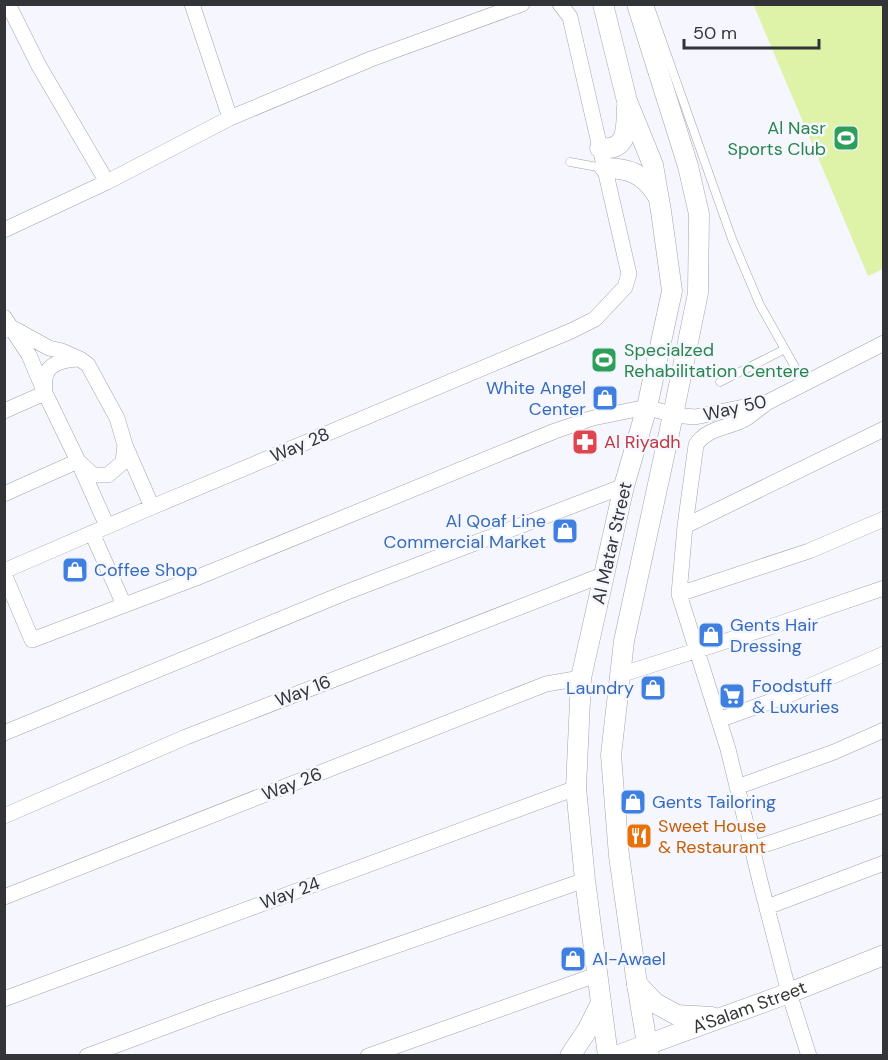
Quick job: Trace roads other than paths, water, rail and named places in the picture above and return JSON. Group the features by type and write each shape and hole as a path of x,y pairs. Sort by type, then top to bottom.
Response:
{"street":[{"path":"8,4 39,66 107,182"},
{"path":"192,4 230,118"},
{"path":"4,231 107,182 230,118 370,59 522,4"},
{"path":"560,4 570,17 605,168 631,171 642,177 659,198"},
{"name":"Al Matar Street","path":"603,4 627,101 652,165 672,291 647,407 624,486 581,678 576,788 596,975 608,1056"},
{"name":"Al Matar Street","path":"637,4 688,166 699,214 698,293 624,641 611,755 620,856 637,984 652,1052"},
{"path":"600,148 613,147 623,140 626,133 627,101"},
{"name":"Way 28","path":"4,573 107,526 560,336 595,319 625,287 629,274 605,168"},
{"path":"7,324 49,348 62,351 88,365 117,418 125,445 152,507"},
{"path":"7,324 29,355 107,526"},
{"name":"Way 50","path":"647,407 673,415 695,417 768,402 884,343"},
{"path":"45,393 45,378 49,369 65,360 80,359"},
{"path":"4,411 45,393"},
{"path":"768,402 745,420 705,435 696,445 679,594 728,749 789,993 809,1056"},
{"path":"4,573 32,640 196,578 555,431 593,418 647,407"},
{"path":"685,526 884,429"},
{"path":"78,462 93,475 108,475 123,462 125,445"},
{"path":"4,494 78,462"},
{"path":"4,733 347,592 624,486"},
{"path":"679,594 809,550 884,519"},
{"path":"92,533 124,605"},
{"name":"Way 16","path":"4,816 186,737 605,574"},
{"path":"620,675 884,588"},
{"path":"719,720 791,694 884,654"},
{"name":"Way 26","path":"4,897 546,684 581,678"},
{"path":"737,787 834,752 884,730"},
{"name":"Way 24","path":"4,999 576,788"},
{"path":"752,849 884,805"},
{"path":"767,907 884,863"},
{"path":"87,1056 216,1008 585,880"},
{"name":"A'Salam Street","path":"616,1056 652,1052 682,1031 789,993 884,955"},
{"path":"368,1056 596,975"},
{"path":"637,984 654,1003 677,1015 720,1018"},
{"path":"570,1056 588,1029 600,1005"}],"lane":[{"path":"649,4 732,239 760,305 804,383"},
{"path":"570,162 605,168"},
{"path":"720,382 784,349"}],"place":[{"name":"Al Nasr Sports Club","path":"846,138"},
{"name":"Specialzed Rehabilitation Centere","path":"604,360"},
{"name":"White Angel Center","path":"605,398"},
{"name":"Al Riyadh","path":"585,442"},
{"name":"Al Qoaf Line Commercial Market","path":"565,531"},
{"name":"Coffee Shop","path":"75,570"},
{"name":"Gents Hair Dressing","path":"711,635"},
{"name":"Laundry","path":"653,688"},
{"name":"Foodstuff & Luxuries","path":"732,696"},
{"name":"Gents Tailoring","path":"633,802"},
{"name":"Sweet House & Restaurant","path":"639,836"},
{"name":"Al-Awael","path":"573,959"}]}
